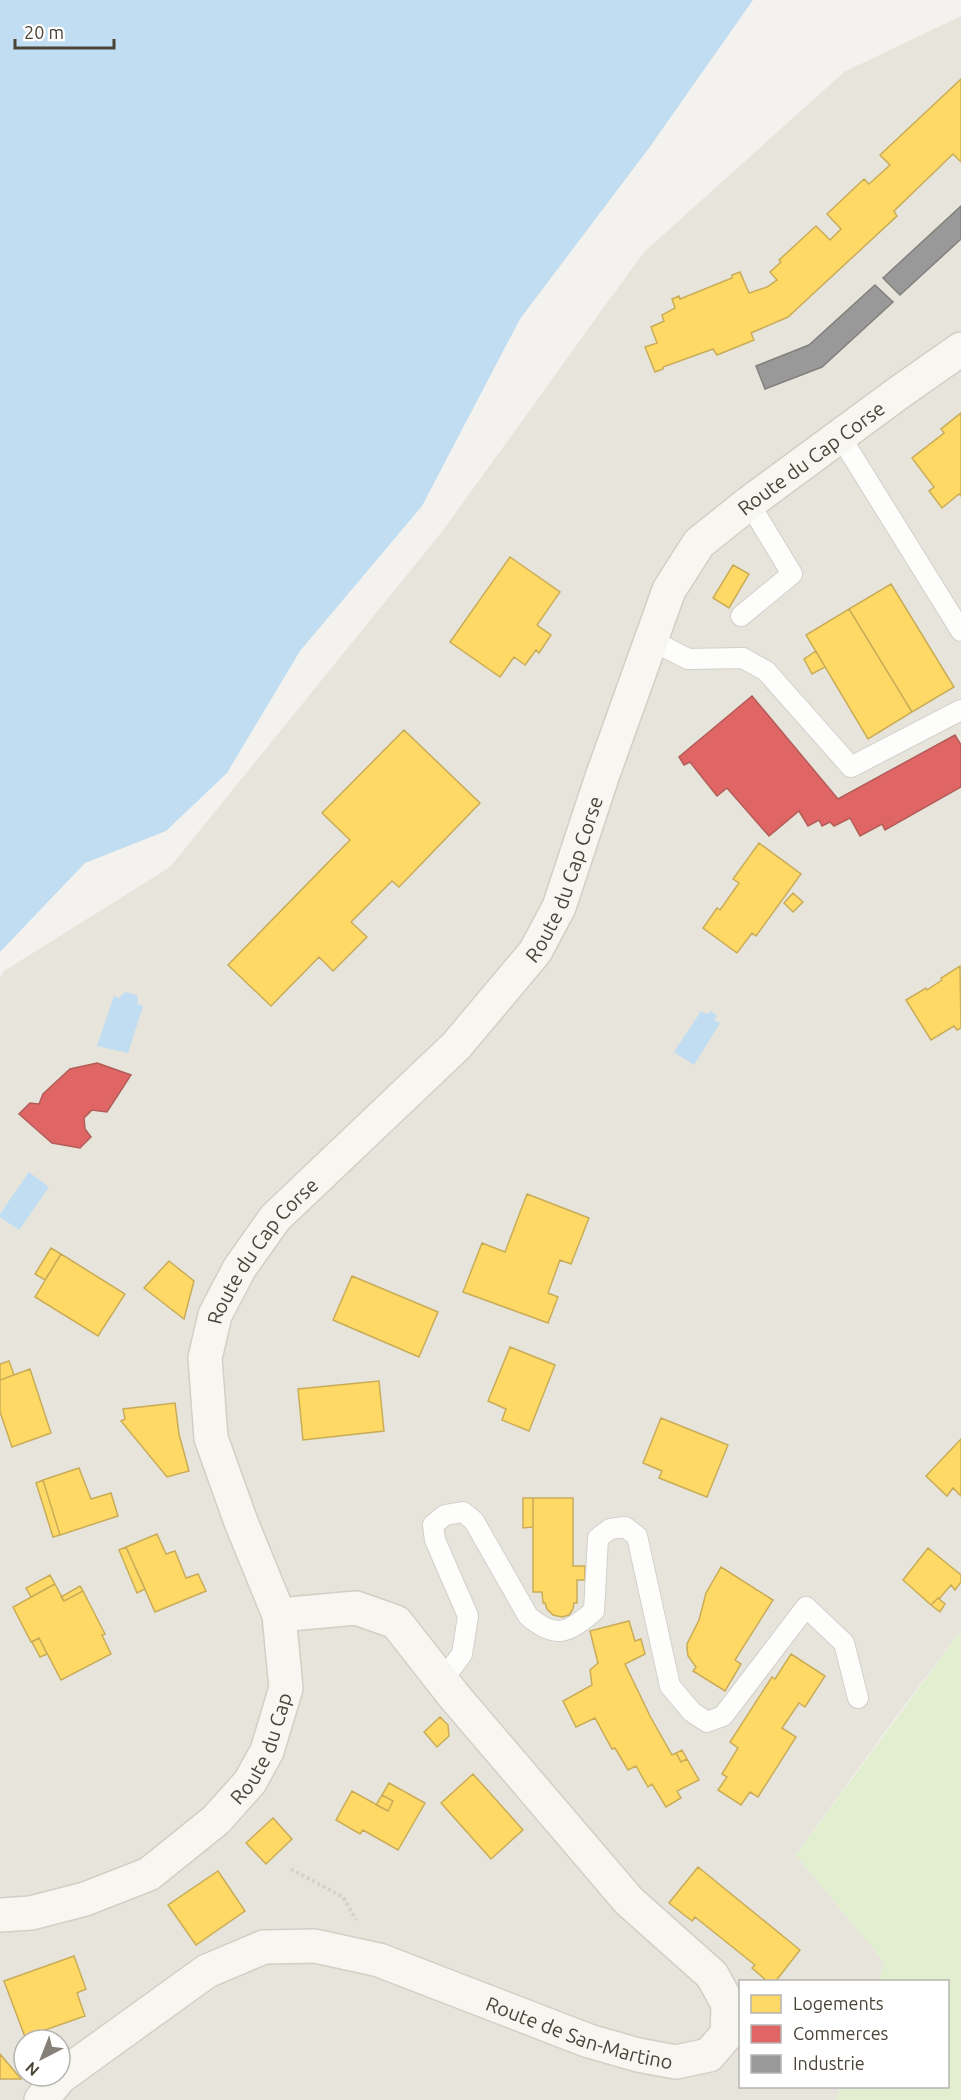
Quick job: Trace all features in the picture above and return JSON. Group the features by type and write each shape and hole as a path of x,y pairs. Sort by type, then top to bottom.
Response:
{"main road":[{"name":"Route du Cap Corse","path":"211,1438 205,1358 215,1315 239,1269 275,1218 456,1046 534,952 559,907 602,777 669,590 699,543 749,503 961,350"},
{"name":"Route du Cap","path":"0,1915 31,1913 85,1899 149,1874 216,1820 250,1782 267,1751 286,1688 279,1615 241,1522 211,1438"},
{"name":"Route de San-Martino","path":"41,2100 60,2077 207,1971 264,1947 315,1946 379,1960 589,2041 638,2055 676,2062 709,2055 727,2034 728,2004 712,1975 629,1901 442,1681 396,1622 356,1608 279,1615"}],"lane":[{"path":"840,436 961,631"},
{"path":"741,616 792,574 749,503"},
{"path":"651,640 688,659 743,658 766,671 851,767 961,710"},
{"path":"442,1681 462,1654 468,1616 435,1540 433,1525 445,1515 463,1512 474,1521 528,1616 541,1627 559,1633 574,1628 594,1611 598,1538 610,1529 625,1527 637,1536 670,1686 692,1712 707,1722 723,1716 807,1606 844,1643 858,1698"}],"path":[{"path":"291,1869 343,1897 379,1960"}],"shaded area":[{"path":"961,16 961,1631 796,1855 885,1963 878,1980 739,1980 739,2088 841,2088 836,2100 0,2100 0,978 4,971 170,867 444,529 643,253 844,72"}],"green space":[{"path":"961,1631 961,2100 836,2100 841,2088 949,2088 949,1980 878,1980 885,1963 796,1855"}],"water":[{"path":"0,0 753,0 649,148 520,319 422,506 300,651 227,773 166,831 85,863 0,952"},
{"path":"125,992 137,995 138,1004 143,1006 128,1053 97,1046 114,996 119,998"},
{"path":"701,1011 707,1014 711,1011 717,1016 714,1020 720,1023 694,1065 674,1052"},
{"path":"29,1172 49,1187 19,1230 0,1217 0,1214"}],"building: Logements":[{"path":"961,79 961,162 953,154 894,211 897,216 788,317 751,333 754,340 717,355 713,349 655,372 645,347 657,343 651,327 664,321 662,315 675,308 672,299 679,296 680,299 732,278 732,275 740,272 749,293 767,287 777,280 770,272 781,262 779,260 816,226 830,240 841,229 827,214 864,179 869,184 890,165 880,155"},
{"path":"961,413 961,496 959,494 942,508 929,491 934,487 912,458 944,433 941,429"},
{"path":"510,557 560,592 537,625 551,635 539,653 536,650 525,665 514,657 500,677 450,642"},
{"path":"733,565 749,574 729,608 713,598"},
{"path":"891,584 954,687 912,712 849,609"},
{"path":"849,609 912,712 868,739 806,635"},
{"path":"816,651 825,667 812,674 804,659"},
{"path":"404,730 480,803 399,887 392,881 351,922 367,937 333,971 319,957 271,1006 228,965 350,840 322,813"},
{"path":"759,843 801,874 756,936 752,933 737,953 703,928 717,908 720,910 739,883 733,879"},
{"path":"793,893 803,902 793,912 784,903"},
{"path":"960,966 961,1028 957,1030 954,1026 931,1040 906,1000 926,988 927,990"},
{"path":"527,1194 589,1218 571,1264 560,1260 548,1293 558,1297 548,1323 463,1292 482,1243 505,1252"},
{"path":"51,1248 61,1254 45,1280 35,1274"},
{"path":"61,1254 125,1294 98,1336 35,1297"},
{"path":"169,1261 194,1281 184,1319 144,1288"},
{"path":"352,1276 438,1312 419,1357 333,1320"},
{"path":"510,1347 555,1365 529,1431 502,1420 506,1409 488,1401"},
{"path":"9,1361 14,1375 0,1380 0,1364"},
{"path":"30,1369 51,1433 12,1447 0,1412 0,1380"},
{"path":"379,1381 384,1431 303,1440 298,1389"},
{"path":"175,1403 179,1434 189,1471 167,1477 121,1421 125,1419 123,1409"},
{"path":"661,1418 728,1445 707,1497 659,1478 662,1471 643,1463"},
{"path":"961,1439 961,1496 953,1488 947,1496 926,1476"},
{"path":"79,1468 91,1499 111,1493 118,1516 60,1535 43,1480"},
{"path":"43,1480 60,1535 53,1537 36,1483"},
{"path":"523,1498 533,1498 533,1527 523,1528"},
{"path":"533,1498 573,1498 573,1566 585,1566 585,1580 577,1580 577,1603 574,1603 569,1615 562,1617 553,1615 547,1609 543,1603 542,1592 533,1592"},
{"path":"157,1534 166,1554 175,1551 186,1578 198,1574 206,1591 155,1612 126,1547"},
{"path":"126,1547 145,1589 137,1593 119,1550"},
{"path":"928,1548 961,1575 961,1582 955,1590 951,1585 931,1605 903,1580"},
{"path":"721,1567 773,1600 735,1660 741,1664 725,1691 693,1671 696,1667 688,1656 687,1649 687,1644 699,1620 706,1593"},
{"path":"50,1575 55,1584 31,1597 26,1588"},
{"path":"55,1584 64,1601 83,1591 105,1634 102,1635 111,1654 61,1680 39,1638 31,1642 13,1607"},
{"path":"80,1586 83,1591 64,1601 61,1597"},
{"path":"938,1598 945,1604 940,1612 931,1605"},
{"path":"629,1621 635,1641 641,1639 645,1654 625,1664 672,1755 676,1753 681,1762 687,1759 699,1780 677,1791 681,1798 666,1807 652,1784 648,1787 636,1766 628,1770 615,1748 612,1749 595,1718 576,1727 563,1701 592,1685 590,1670 598,1663 590,1631"},
{"path":"39,1638 47,1654 40,1657 32,1642"},
{"path":"791,1654 825,1676 805,1707 799,1703 782,1728 796,1737 758,1797 750,1792 741,1805 718,1790 727,1777 722,1774 738,1748 730,1742 772,1677 775,1679"},
{"path":"440,1717 448,1725 449,1736 437,1747 424,1732"},
{"path":"682,1750 687,1759 681,1762 676,1753"},
{"path":"473,1774 523,1830 491,1859 441,1803"},
{"path":"389,1783 425,1803 398,1850 363,1830 360,1834 336,1820 352,1791 388,1811 393,1801 382,1795"},
{"path":"382,1795 393,1801 388,1811 376,1805"},
{"path":"273,1818 292,1839 266,1864 246,1843"},
{"path":"698,1867 800,1950 777,1980 766,1980 752,1968 755,1965 695,1917 692,1921 669,1903"},
{"path":"218,1871 245,1911 196,1945 168,1905"},
{"path":"74,1956 86,1989 77,1993 85,2016 51,2028 22,2028 4,1981"},
{"path":"0,2054 12,2068 12,2079 0,2079"}],"building: Commerces":[{"path":"752,696 838,799 955,735 961,745 961,787 885,830 882,824 860,836 850,818 834,826 830,822 822,826 819,820 808,826 799,811 769,836 727,788 717,796 690,762 684,765 679,757"},
{"path":"97,1063 131,1075 107,1112 92,1110 84,1118 85,1129 91,1137 80,1148 52,1143 19,1114 30,1103 39,1104 43,1094 70,1069"}],"building: Industrie":[{"path":"961,206 961,239 900,295 883,278"},
{"path":"875,285 893,302 822,367 765,389 756,366 809,345"}]}
